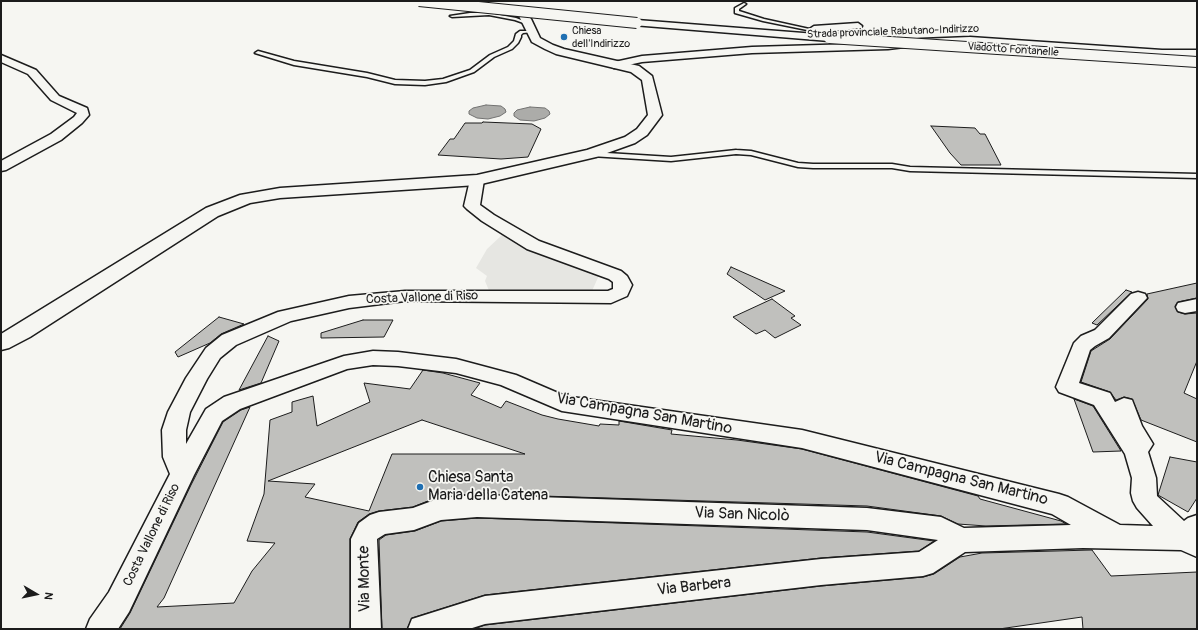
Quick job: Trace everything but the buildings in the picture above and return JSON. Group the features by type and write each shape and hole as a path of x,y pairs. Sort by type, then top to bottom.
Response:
{"main road":[{"name":"Viadotto Fontanelle","path":"420,1 637,23 829,38 1197,62"},
{"path":"1,343 22,332 212,212 246,200 280,193 477,180 591,154 630,140 642,132 655,115 648,79 635,70 554,50 536,40 522,14 500,8 470,3 450,9"}],"street":[{"path":"812,30 858,26"},
{"path":"812,30 820,33 873,35 921,42"},
{"name":"Strada provinciale Rabutano-Indirizzo","path":"614,64 642,59 752,50 888,46 921,42 970,40 1162,53 1197,53"},
{"path":"1,58 32,72 55,98 84,111 78,120 56,137 1,167"},
{"name":"Costa Vallone di Riso","path":"101,629 119,602 182,474 175,457 174,430 180,412 197,378 213,353 229,340 284,316 349,302 405,296 611,297 621,292 623,285 621,280 616,275 533,245 488,218 472,206 477,180"},
{"path":"1138,298 1102,334 1088,340 1081,348 1067,387 1102,398 1136,452 1144,478 1144,494 1146,500 1153,509 1193,536"},
{"name":"Via Campagna San Martino","path":"182,474 214,415 232,403 344,363 373,358 398,359 456,366 501,378 562,403 802,439 1059,505 1117,537"},
{"path":"1124,406 1131,427 1141,444 1136,452"},
{"name":"Via San Nicolò","path":"368,531 379,523 414,518 440,509 477,506 868,519 941,528 961,540"},
{"name":"Via Monte","path":"366,629 364,539 368,531"},
{"path":"961,540 1083,536 1193,536"},
{"name":"Via Barbera","path":"423,629 485,610 821,572 923,564 961,540"}],"lane":[{"path":"744,4 737,9 737,12 763,20 812,30"},
{"path":"450,9 470,14 489,14 516,19 530,28"},
{"path":"258,53 294,63 367,75 395,82 425,83 444,81 472,71 492,56 510,48 516,42 519,37 518,35 530,28"},
{"path":"591,154 671,159 736,152 751,153 798,165 813,166 892,166 910,169 1197,176"}],"shaded area":[{"path":"486,105 501,106 506,112 500,116 488,119 477,118 469,114 469,111 473,108"},
{"path":"530,107 545,108 550,114 545,118 534,121 520,120 514,116 514,113 517,110"},
{"path":"503,234 600,273 592,291 490,293 485,281 487,276 476,268 487,249"}],"place":[{"name":"Chiesa dell'Indirizzo","path":"564,37"},
{"name":"Chiesa Santa Maria della Catena","path":"420,487"}]}
